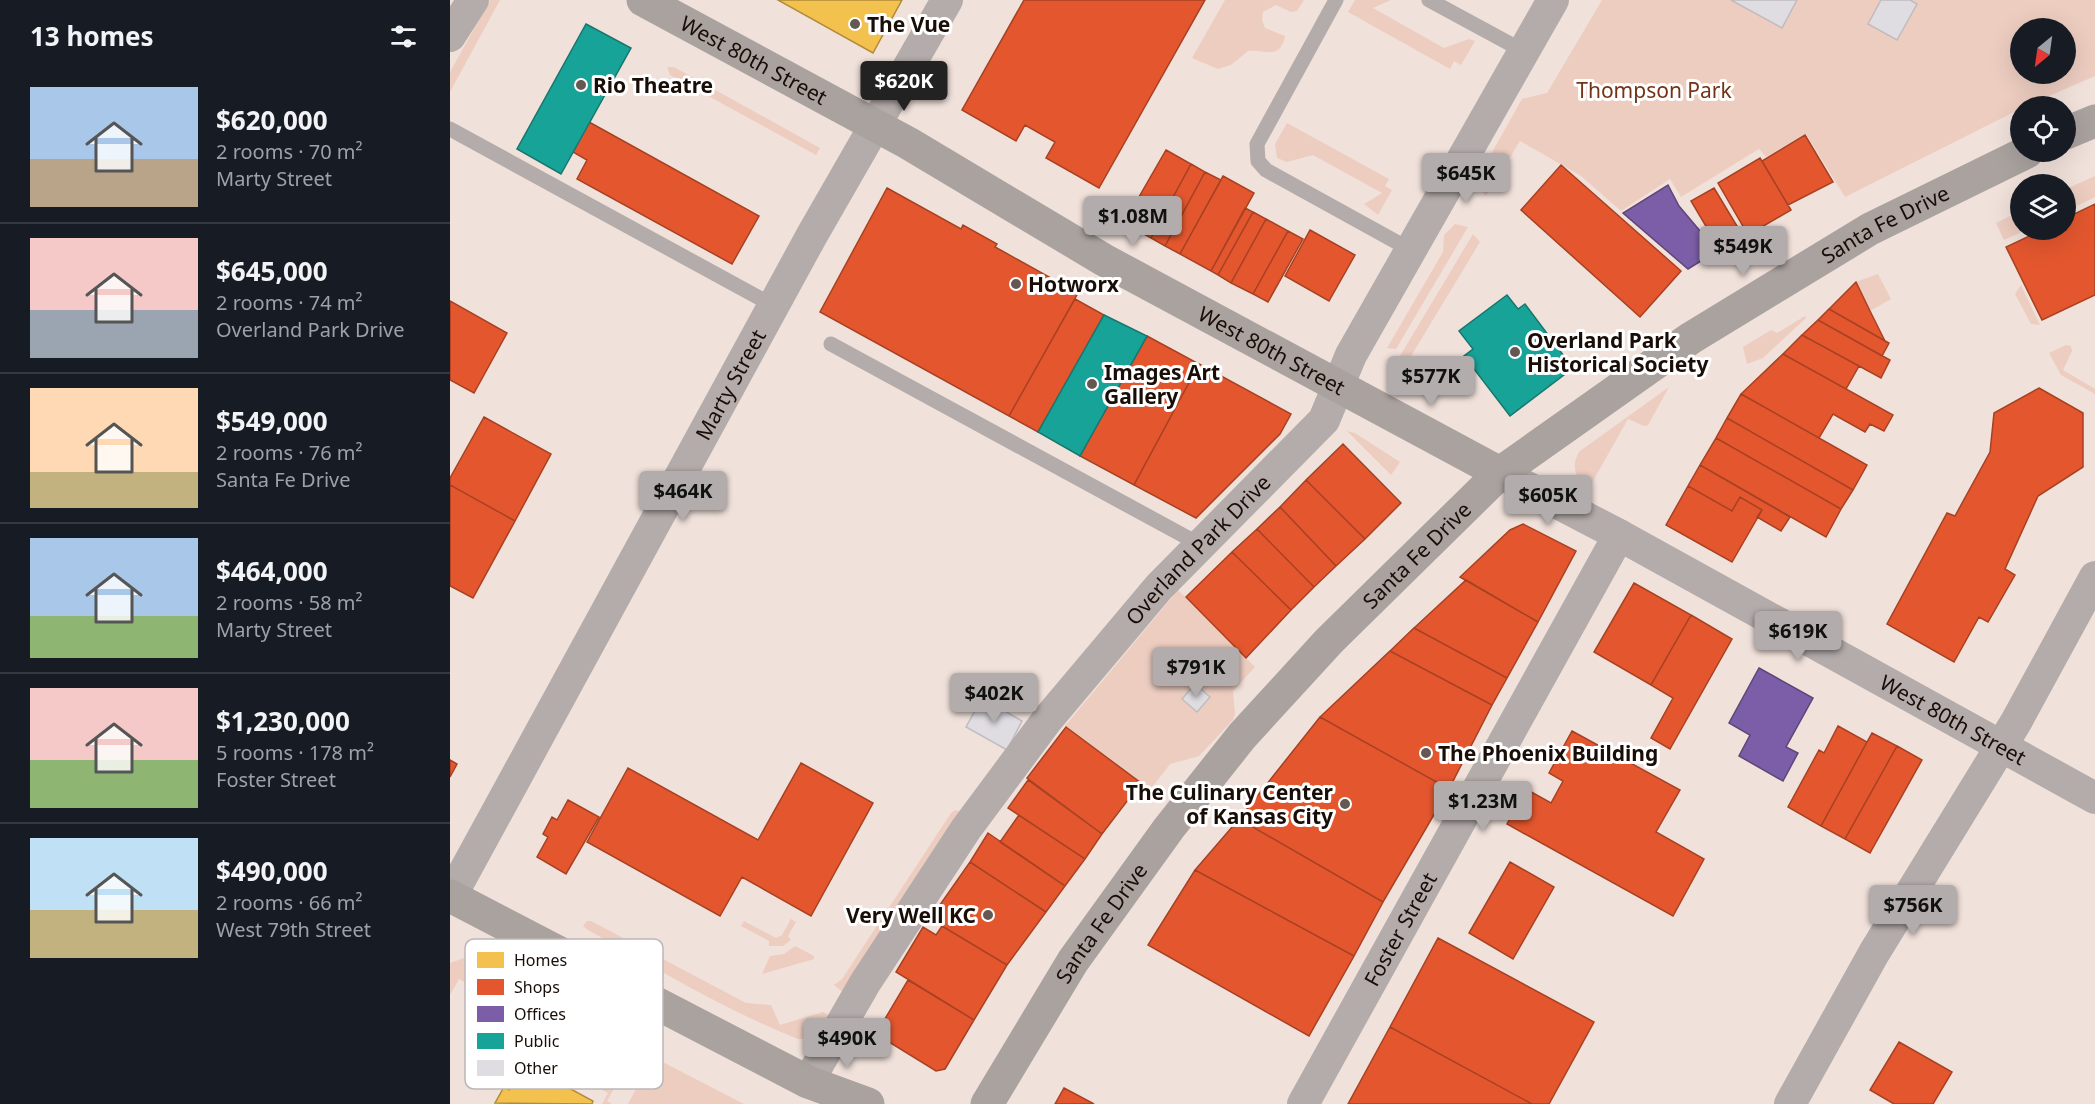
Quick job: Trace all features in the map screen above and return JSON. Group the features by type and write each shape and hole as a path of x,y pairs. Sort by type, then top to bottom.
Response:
{"main road":[{"name":"West 80th Street","path":"643,0 875,125 1104,260 1500,473"},
{"path":"2076,130 2095,121"},
{"name":"Santa Fe Drive","path":"987,1104 1073,961 1169,828 1242,736 1329,640 1500,473 1701,332 1870,229 2010,160"},
{"path":"450,897 531,939"},
{"path":"663,1007 808,1082 868,1104"}],"street":[{"path":"450,36 473,0"},
{"name":"Marty Street","path":"450,897 774,306 947,0"},
{"name":"Overland Park Drive","path":"808,1082 865,983 966,829 1047,720 1159,587 1199,544 1318,428 1351,355 1553,0"},
{"name":"West 80th Street","path":"1500,473 1619,535 2095,798"},
{"name":"Foster Street","path":"1304,1104 1619,535"},
{"path":"1790,1104 1874,953 2016,722 2095,578"}],"lane":[{"path":"1336,0 1257,144 1258,161 1266,170 1411,250"},
{"path":"1429,0 1525,52"},
{"path":"450,129 774,306"},
{"path":"831,344 1199,544"}],"green space":[{"path":"490,0 500,0 450,92 450,72"},
{"path":"1225,0 1304,0 1297,11 1291,12 1276,5 1263,12 1262,20 1265,28 1285,36 1280,49 1271,52 1248,51 1231,65 1218,69 1192,58"},
{"path":"1355,0 1391,0 1373,8 1444,48 1469,39 1475,41 1461,65 1454,61 1450,69 1348,12"},
{"name":"Thompson Park","path":"1602,0 2095,0 2095,76 2049,96 2010,96 2010,114 1845,197 1806,134 1766,157 1759,149 1681,197 1670,179 1621,211 1581,176 1520,141 1486,196 1478,187 1478,177 1522,99 1547,93"},
{"path":"667,67 674,67 820,148 816,155 670,75"},
{"path":"1287,123 1389,179 1385,186 1392,190 1378,215 1364,204 1382,193 1313,155 1287,162 1277,158 1275,144"},
{"path":"2095,176 2095,197 2077,206 2076,184"},
{"path":"2010,216 2010,237 2004,240 1996,223"},
{"path":"1455,224 1468,227 1396,349 1387,348 1443,252 1444,235"},
{"path":"1473,234 1480,242 1399,376 1391,371"},
{"path":"1878,274 1891,299 1870,311 1856,282"},
{"path":"2021,285 2040,325 2031,324 2015,294"},
{"path":"1805,316 1806,318 1763,358 1747,364 1743,347 1771,330 1777,333"},
{"path":"2066,345 2071,346 2072,351 2063,370 2095,389 2095,394 2061,375 2049,353"},
{"path":"1669,387 1648,425 1644,426 1628,419 1589,488 1584,485 1577,476 1575,466 1580,451"},
{"path":"1347,431 1355,433 1400,462 1391,475"},
{"path":"1178,590 1255,667 1233,691 1235,714 1233,720 1199,756 1170,764 1150,790 1065,726"},
{"path":"955,810 960,811 845,994 834,985 842,979"},
{"path":"791,919 796,922 788,936 791,940 783,946 769,946 769,941 741,926 744,921 776,938 782,935"},
{"path":"587,921 591,921 625,939 604,939 583,926"},
{"path":"795,946 814,956 814,959 762,974 770,956 784,954"},
{"path":"465,958 465,982 459,979 450,995 450,963"},
{"path":"663,959 746,1003 771,1005 780,1025 823,1012 831,1016 814,1036 798,1039 744,1015 663,972"},
{"path":"663,1062 744,1104 628,1104 636,1089 663,1089"},
{"path":"601,1089 614,1089 607,1101 612,1104 602,1104 608,1093"}],"building: Homes":[{"name":"The Vue","path":"778,0 902,0 873,53"},
{"path":"503,1089 571,1089 593,1101 592,1104 495,1103"}],"building: Shops":[{"path":"1024,0 1205,0 1099,188 1046,158 1055,142 1025,125 1016,141 962,110"},
{"path":"589,122 759,216 732,264 577,179 587,160 573,152"},
{"path":"1805,135 1833,182 1788,205 1762,161"},
{"path":"1166,150 1191,164 1151,238 1124,223"},
{"path":"1760,158 1791,210 1748,235 1718,183"},
{"path":"1191,164 1205,172 1165,246 1151,238"},
{"path":"1561,165 1681,271 1640,317 1521,210"},
{"path":"1205,172 1221,180 1180,254 1165,246"},
{"path":"1223,176 1254,193 1211,271 1180,254"},
{"path":"887,188 961,229 963,225 997,244 995,247 1078,293 1009,416 820,312"},
{"path":"1714,188 1743,236 1720,250 1691,201"},
{"path":"2095,204 2095,295 2042,320 2006,247 2021,240 2076,240 2076,213"},
{"path":"1245,208 1253,212 1218,275 1211,271"},
{"path":"1253,212 1266,219 1231,283 1218,275"},
{"path":"1266,219 1288,231 1253,294 1231,283"},
{"path":"1310,230 1355,255 1329,301 1285,276"},
{"path":"1288,231 1303,239 1268,302 1253,294"},
{"path":"1856,282 1870,311 1885,341 1829,309"},
{"path":"1075,299 1104,315 1038,432 1009,416"},
{"path":"450,301 507,333 474,393 450,380"},
{"path":"1829,309 1889,343 1882,356 1818,320"},
{"path":"1818,320 1890,360 1881,378 1802,335"},
{"path":"1802,335 1859,366 1846,389 1783,354"},
{"path":"1147,336 1199,364 1134,485 1080,456"},
{"path":"1783,354 1893,415 1884,431 1870,424 1865,432 1833,414 1819,438 1741,394"},
{"path":"1199,364 1291,414 1280,434 1196,518 1134,485"},
{"path":"2039,388 2083,413 2083,467 2038,496 2005,569 2015,575 1988,622 1979,617 1954,662 1887,624 1947,513 1955,516 1990,452 1994,413"},
{"path":"1741,394 1867,465 1853,490 1727,418"},
{"path":"484,417 551,454 515,521 450,485 450,478"},
{"path":"1727,418 1853,490 1841,509 1716,438"},
{"path":"1716,438 1841,509 1826,537 1700,465"},
{"path":"1343,444 1401,503 1365,539 1306,480"},
{"path":"1700,465 1790,517 1781,531 1757,517 1762,510 1740,497 1732,511 1688,486"},
{"path":"1306,480 1365,539 1336,566 1280,507"},
{"path":"450,485 515,521 473,598 450,586"},
{"path":"1688,486 1732,511 1740,497 1762,510 1732,562 1666,525"},
{"path":"1280,507 1336,566 1314,587 1257,529"},
{"path":"1523,524 1576,551 1538,622 1460,577 1510,530"},
{"path":"1257,529 1314,587 1291,610 1232,552"},
{"path":"1232,552 1291,610 1246,658 1186,597"},
{"path":"1466,580 1538,622 1507,678 1414,628"},
{"path":"1634,583 1691,615 1651,685 1594,652"},
{"path":"1691,615 1732,639 1670,749 1651,738 1673,698 1651,685"},
{"path":"1414,628 1507,678 1492,705 1390,651"},
{"name":"The Phoenix Building","path":"1390,651 1492,705 1449,789 1320,717"},
{"name":"The Culinary Center of Kansas City","path":"1320,717 1449,789 1383,902 1239,819"},
{"path":"1838,726 1867,742 1821,826 1788,807 1819,750 1824,753"},
{"path":"1066,727 1141,783 1102,834 1027,778"},
{"path":"1572,731 1680,790 1656,832 1704,859 1673,916 1507,824 1526,789 1551,803 1563,781 1549,773"},
{"path":"1872,733 1897,746 1845,839 1821,826"},
{"path":"1897,746 1922,760 1870,853 1845,839"},
{"path":"450,760 457,764 450,777"},
{"path":"801,763 873,803 811,916 742,877 720,916 587,842 628,768 758,840"},
{"path":"1028,780 1102,834 1085,859 1008,808"},
{"path":"568,800 599,817 566,874 537,857 548,837 543,834 552,817 557,820"},
{"path":"1019,815 1085,859 1065,886 1000,842"},
{"path":"1239,819 1383,902 1354,956 1195,870"},
{"path":"988,833 1065,886 1046,912 970,862"},
{"name":"Very Well KC","path":"970,862 1046,912 1007,965 930,919"},
{"path":"1510,862 1554,887 1513,959 1469,933"},
{"path":"1195,870 1354,956 1309,1036 1148,945"},
{"path":"942,926 1007,965 974,1020 896,972 923,927 936,935"},
{"path":"1438,938 1594,1022 1549,1104 1532,1104 1390,1027"},
{"path":"908,980 974,1020 945,1069 936,1071 876,1034"},
{"path":"1390,1027 1532,1104 1348,1104"},
{"path":"1899,1042 1952,1072 1933,1104 1894,1104 1870,1090"},
{"path":"1064,1088 1094,1104 1055,1104"}],"building: Offices":[{"path":"1668,185 1679,206 1717,251 1688,269 1623,213"},
{"path":"1759,668 1813,698 1786,747 1798,753 1783,781 1739,756 1750,735 1729,723"}],"building: Public":[{"name":"Rio Theatre","path":"586,24 631,48 561,174 517,149"},
{"name":"Overland Park Historical Society","path":"1507,295 1518,309 1525,304 1573,368 1510,416 1464,356 1473,349 1459,331"},
{"name":"Images Art Gallery","path":"1104,315 1147,336 1080,456 1038,432"}],"building: Other":[{"path":"1731,0 1797,0 1782,28"},
{"path":"1881,0 1910,0 1917,4 1897,40 1868,24"},
{"path":"1195,684 1210,697 1197,712 1182,699"},
{"path":"982,698 1022,721 1007,750 966,727"}],"place":[{"name":"The Vue","path":"855,24"},
{"name":"Rio Theatre","path":"581,85"},
{"name":"Hotworx","path":"1016,284"},
{"name":"Overland Park Historical Society","path":"1515,352"},
{"name":"Images Art Gallery","path":"1092,384"},
{"name":"The Phoenix Building","path":"1426,753"},
{"name":"The Culinary Center of Kansas City","path":"1345,804"},
{"name":"Very Well KC","path":"988,915"}]}
